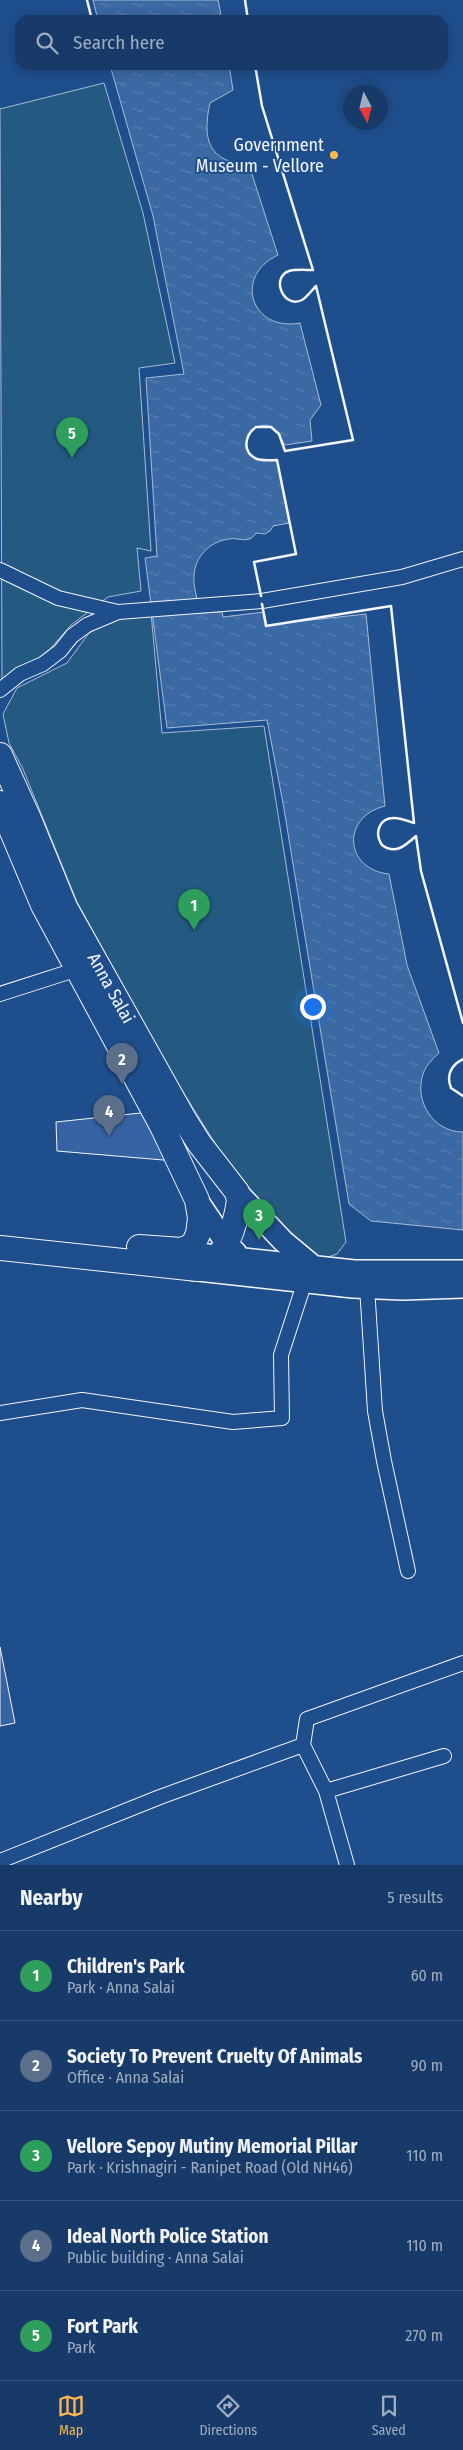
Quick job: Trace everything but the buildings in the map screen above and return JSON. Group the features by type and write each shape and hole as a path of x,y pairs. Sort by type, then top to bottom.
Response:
{"highway":[{"name":"Anna Salai","path":"0,756 29,819 65,906 184,1119 199,1143 237,1192"},
{"name":"Anna Salai","path":"0,803 42,905 162,1126 198,1200 200,1218 198,1234 193,1245 182,1250 169,1251"},
{"path":"0,1248 185,1269 208,1266 229,1252 237,1210 237,1192"},
{"path":"0,1233 169,1251"}],"main road":[{"path":"237,1192 283,1241 309,1274"},
{"path":"198,1200 229,1252 256,1268 309,1274 368,1287 403,1289 463,1287"},
{"path":"169,1251 229,1252"},
{"path":"185,1269 309,1274 463,1272"}],"street":[{"path":"0,570 58,598 118,612 262,601 402,577 463,559"},
{"path":"0,690 20,674 43,664 60,651 72,636 87,625 118,612"},
{"path":"0,994 78,970"},
{"path":"0,1413 82,1400 234,1422 282,1418 281,1355 309,1274"},
{"path":"368,1287 375,1411 408,1571"},
{"path":"346,1865 326,1791 302,1745 307,1719 463,1663"},
{"path":"0,1861 160,1797 302,1745"},
{"path":"326,1791 444,1756"}],"shaded area":[{"path":"104,83 143,213 175,363 139,368 151,551 137,548 141,591 108,597 71,625 50,649 37,659 18,667 13,675 2,680 0,109"},
{"path":"151,613 162,733 264,726 346,1242 337,1254 325,1258 308,1254 261,1203 218,1148 173,1076 77,902 23,769 9,743 3,714 17,688 67,663 89,633 119,617"}],"water":[{"path":"93,0 218,0 221,15 97,15"},
{"path":"111,70 230,70 233,90 210,103 207,127 208,138 217,154 224,159 249,165 278,255 264,264 256,276 252,288 254,300 260,311 270,319 283,324 300,323 321,405 310,420 312,441 285,445 276,431 267,426 260,426 249,435 247,448 250,455 259,460 277,460 289,523 273,526 265,534 256,533 247,540 222,540 210,546 201,556 195,568 196,594 200,613 222,612 223,617 264,612 267,625 366,614 385,806 371,812 361,821 355,831 354,842 356,853 363,863 374,870 389,874 407,965 439,1053 423,1074 421,1094 424,1104 428,1113 443,1127 452,1131 463,1132 463,1230 371,1221 349,1204 283,803 267,720 167,728 145,558 157,556 146,378 184,374 153,216"}],"wall":[{"path":"87,0 91,15"},
{"path":"245,0 247,15"},
{"path":"256,70 262,106 313,270 289,271 283,275 280,280 280,286 285,297 295,302 304,299 316,286 353,440 285,451 279,434 271,427 256,427 249,434 246,443 252,456 259,460 277,460 296,554 254,562 261,596"},
{"path":"262,604 266,626 391,606 414,823 399,818 389,819 379,827 378,836 382,845 391,849 404,846 416,836 421,871 463,1023"},
{"path":"463,1059 455,1064 449,1075 451,1088 463,1096"}],"place":[{"name":"Government Museum - Vellore","path":"334,155"},
{"name":"Fort Park","path":"72,458"},
{"name":"Children's Park","path":"194,930"},
{"name":"Society To Prevent Cruelty Of Animals","path":"122,1084"},
{"name":"Ideal North Police Station","path":"109,1136"},
{"name":"Vellore Sepoy Mutiny Memorial Pillar","path":"259,1240"}]}
